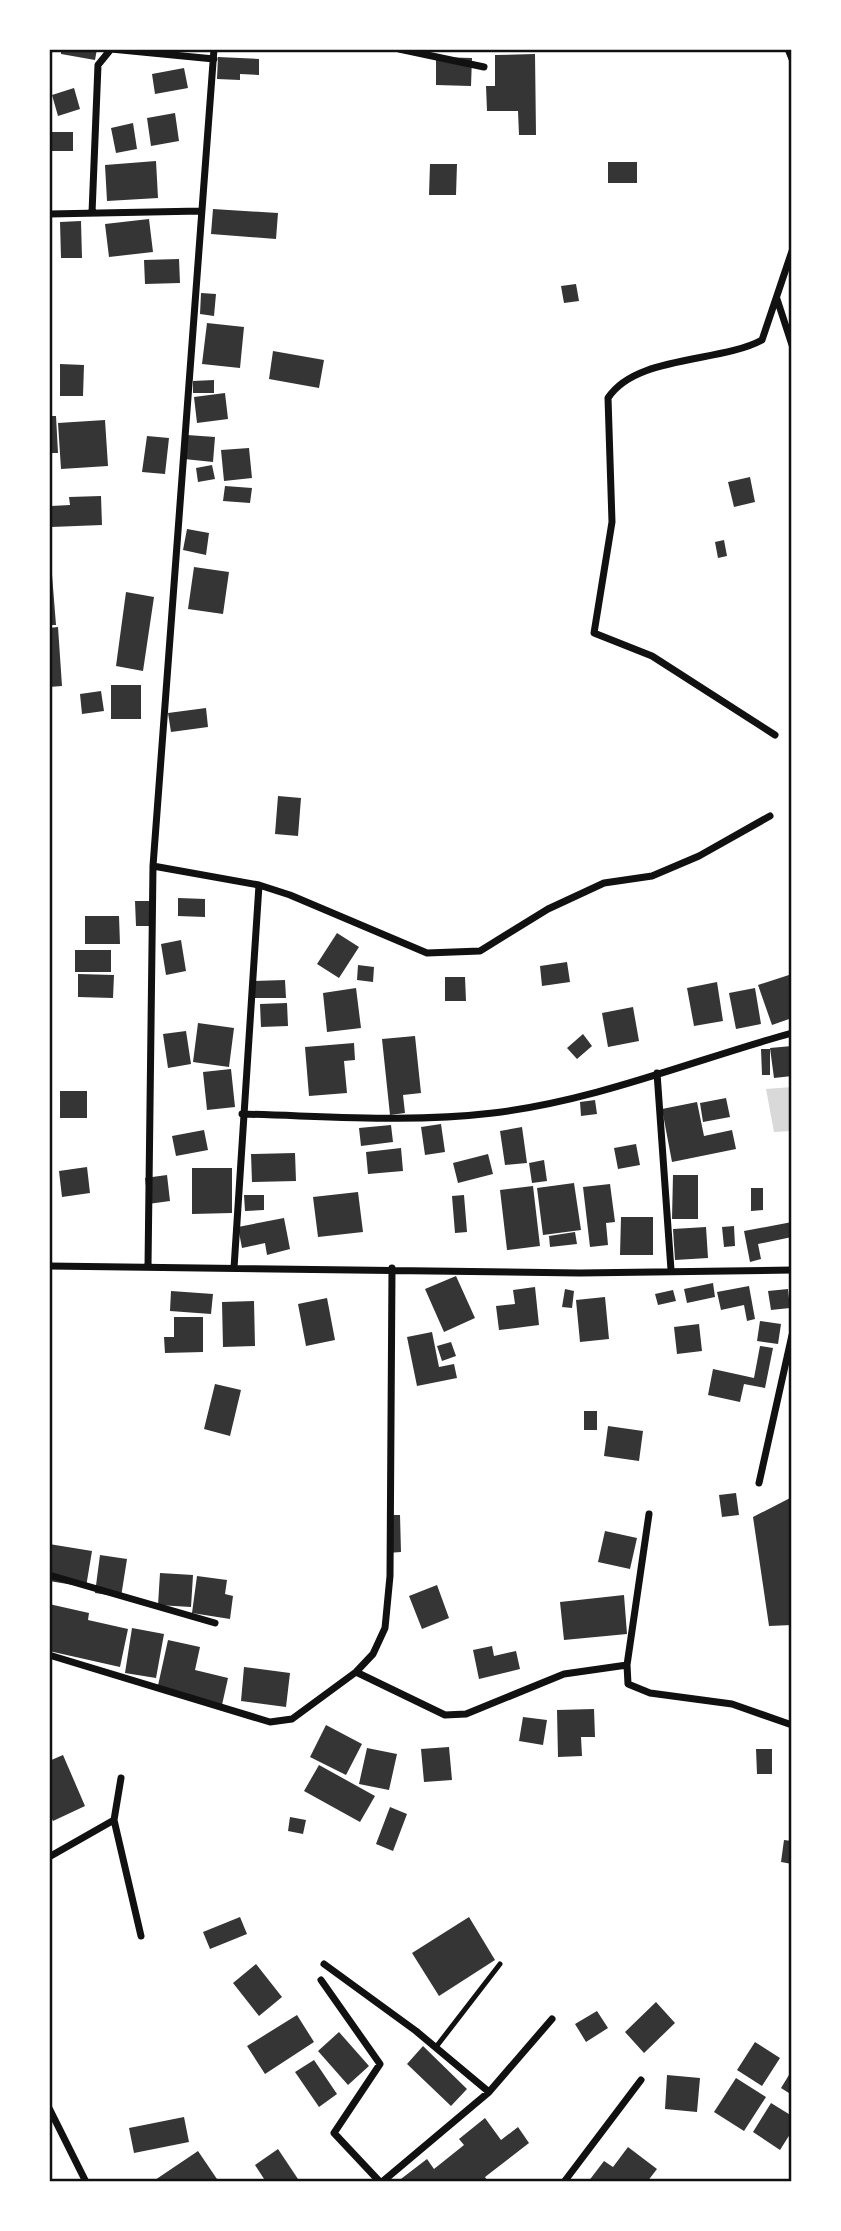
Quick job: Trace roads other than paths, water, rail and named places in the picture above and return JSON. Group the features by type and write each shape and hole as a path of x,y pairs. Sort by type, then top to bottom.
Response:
{"street":[{"path":"92,213 97,65 103,56 111,49 214,59"},
{"path":"148,1267 153,866 214,49"},
{"path":"399,49 484,67"},
{"path":"788,49 792,59"},
{"path":"49,214 201,211"},
{"path":"775,735 652,656 594,633 612,522 608,398 615,386 630,378 702,356 747,348 762,340 792,251"},
{"path":"777,299 792,345"},
{"path":"153,866 258,885 290,895 427,953 480,951 548,909 604,883 652,876 699,856 771,816"},
{"path":"234,1268 258,885"},
{"path":"242,1114 425,1119 495,1113 579,1096 792,1033"},
{"path":"657,1073 671,1270"},
{"path":"49,1266 392,1268 580,1273 792,1270"},
{"path":"49,1655 270,1723 292,1719 356,1672 373,1654 385,1628 390,1576 392,1268"},
{"path":"759,1483 792,1335"},
{"path":"649,1514 626,1665 628,1684 634,1689 732,1704 792,1725"},
{"path":"49,1575 215,1623"},
{"path":"356,1672 446,1715 466,1714 564,1674 626,1665"},
{"path":"121,1779 114,1820 141,1936"},
{"path":"49,1857 114,1820"},
{"path":"324,1964 436,2047 489,2092"},
{"path":"321,1980 380,2064 334,2133 381,2182 489,2092 552,2019"},
{"path":"564,2182 641,2080"},
{"path":"49,2108 86,2182"}],"lane":[{"path":"436,2047 500,1964"}]}
